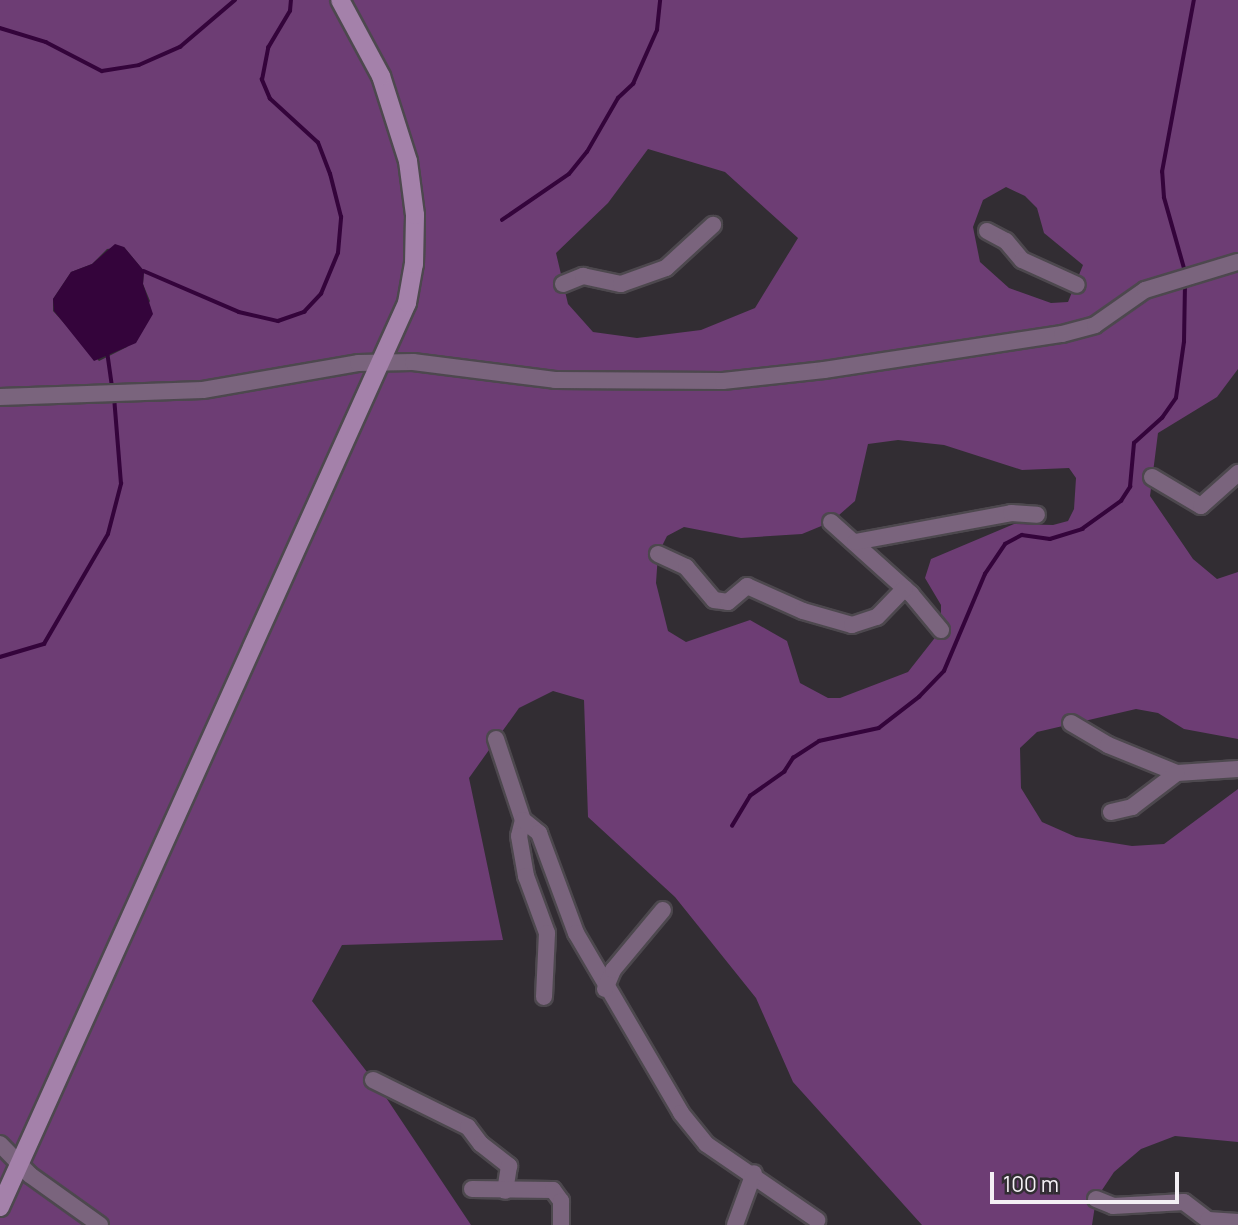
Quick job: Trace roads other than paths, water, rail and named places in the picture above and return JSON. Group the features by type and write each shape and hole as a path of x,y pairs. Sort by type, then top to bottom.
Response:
{"main road":[{"path":"0,1207 407,303 414,264 415,215 397,117 382,76 340,0"}],"street":[{"path":"563,284 583,276 621,284 666,268 713,225"},
{"path":"987,231 1006,241 1022,260 1077,285"},
{"path":"0,397 203,390 329,366 382,363 413,362 555,380 723,381 824,370 1062,334 1095,325 1145,290 1238,262"},
{"path":"1152,477 1201,506 1238,473"},
{"path":"855,542 1011,513 1037,515"},
{"path":"831,522 905,588 941,630"},
{"path":"658,554 686,568 714,600 728,602 747,586 803,611 852,625 877,617 905,588"},
{"path":"1071,723 1108,746 1177,773 1238,769"},
{"path":"496,739 523,820 519,836 524,868 547,933 544,997"},
{"path":"1111,812 1132,807 1177,773"},
{"path":"523,820 540,833 576,933 605,989 623,1009 644,1053 706,1144 754,1173 778,1195 817,1220"},
{"path":"605,989 613,970 663,910"},
{"path":"373,1080 468,1127 481,1144 509,1166 505,1191"},
{"path":"0,1144 19,1165 100,1225"},
{"path":"735,1225 754,1173"},
{"path":"472,1189 553,1190 561,1200 561,1225"},
{"path":"1096,1199 1113,1206 1184,1202 1208,1220 1238,1222"}],"waterway":[{"path":"0,28 46,42 102,71 139,65 180,47 235,0"},
{"path":"144,271 239,312 278,321 304,312 321,294 338,253 341,217 330,174 318,143 270,99 262,80 268,48 290,11 291,0"},
{"path":"502,220 569,174 587,152 618,98 633,84 657,30 660,0"},
{"path":"1185,272 1164,198 1162,172 1194,0"},
{"path":"732,826 750,796 784,772 793,758 819,741 879,728 919,697 944,671 985,574 1005,544 1022,535 1050,539 1082,529 1121,501 1130,487 1134,443 1162,418 1176,398 1184,342 1185,283"},
{"path":"108,355 113,389"},
{"path":"0,657 44,644 108,534 121,484 114,397"}]}
